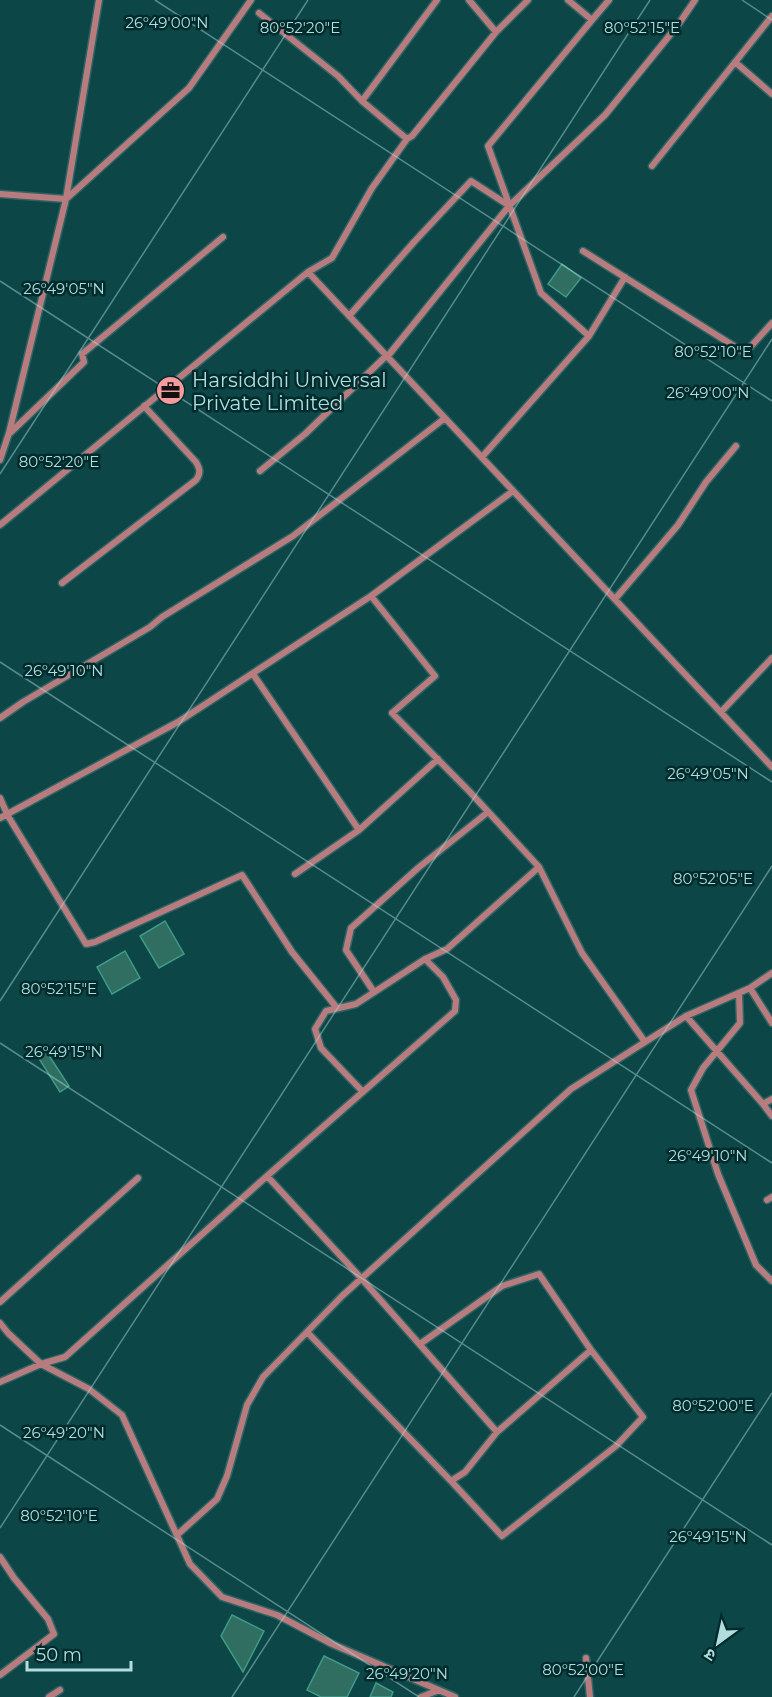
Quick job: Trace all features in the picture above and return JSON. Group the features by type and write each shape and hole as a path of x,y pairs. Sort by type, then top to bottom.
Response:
{"street":[{"path":"0,460 9,434 66,200 99,0"},
{"path":"0,194 66,200 189,88 251,0"},
{"path":"362,101 437,0"},
{"path":"469,0 496,32"},
{"path":"0,525 308,272 332,258 372,188 407,139 412,136 496,32 528,0"},
{"path":"568,0 592,20"},
{"path":"589,336 541,293 488,146 609,0"},
{"path":"260,471 305,434 387,356 509,206 604,115 678,25 694,0"},
{"path":"259,13 338,76 362,101 407,139"},
{"path":"652,166 772,16"},
{"path":"735,62 772,94"},
{"path":"349,316 471,181 509,206"},
{"path":"9,434 84,362 82,354 223,237"},
{"path":"582,251 745,353 772,322"},
{"path":"308,272 772,767"},
{"path":"482,457 589,336 624,277"},
{"path":"62,583 196,480 200,474 200,468 196,462 144,406"},
{"path":"0,718 22,702 150,627 162,617 293,536 445,418"},
{"path":"615,599 678,525 706,482 736,446"},
{"path":"3,816 178,722 254,674 371,596 513,491"},
{"path":"371,596 435,676 392,713 539,867 582,953 645,1042"},
{"path":"721,712 772,658"},
{"path":"254,674 359,830"},
{"path":"296,874 359,830 438,759"},
{"path":"0,798 3,816 86,944 95,942 242,875 292,952 337,1008"},
{"path":"374,992 346,950 351,928 418,868 488,812"},
{"path":"363,1092 321,1048 315,1029 326,1011 356,1005 425,959 447,949 539,867"},
{"path":"0,1382 41,1364 65,1357 455,1011 456,1000 443,977 425,959"},
{"path":"177,1535 217,1499 227,1476 247,1405 263,1377 362,1278 571,1089 686,1016 750,988 772,973"},
{"path":"750,988 772,1023"},
{"path":"739,993 740,1023 703,1068 691,1090 718,1174 756,1265 772,1281"},
{"path":"686,1016 772,1116"},
{"path":"763,1104 772,1099"},
{"path":"267,1176 362,1278 497,1432"},
{"path":"0,1302 138,1178"},
{"path":"307,1332 502,1536 616,1446 643,1418 591,1350 539,1274 502,1287 420,1344"},
{"path":"0,1323 41,1364 89,1389 122,1415 190,1564 222,1597 277,1615 332,1644 455,1697"},
{"path":"451,1481 465,1472 497,1432 591,1350"},
{"path":"0,1557 48,1619 54,1634 0,1675"},
{"path":"586,1658 590,1697"},
{"path":"49,1697 60,1690"},
{"path":"421,1697 439,1690"}],"building":[{"path":"562,264 581,278 566,297 548,284"},
{"path":"165,921 184,954 159,968 140,936"},
{"path":"125,951 140,978 112,994 97,967"},
{"path":"46,1051 69,1086 60,1092 38,1057"},
{"path":"232,1615 264,1631 243,1672 221,1636"},
{"path":"324,1656 359,1673 347,1697 321,1697 307,1690"},
{"path":"376,1683 393,1692 391,1697 370,1697"}],"place":[{"name":"Harsiddhi Universal Private Limited","path":"171,391"}]}
